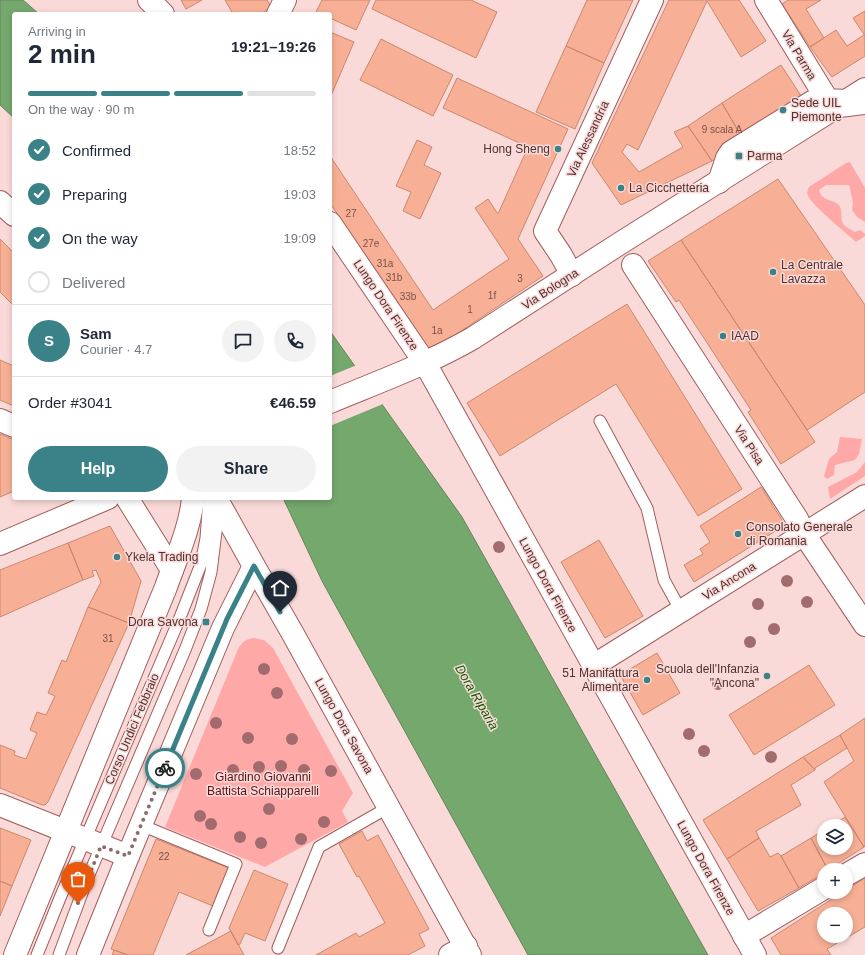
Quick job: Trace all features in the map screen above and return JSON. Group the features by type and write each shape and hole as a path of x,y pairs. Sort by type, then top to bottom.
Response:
{"street":[{"path":"149,0 161,12"},
{"path":"279,12 285,0"},
{"name":"Via Alessandria","path":"572,275 545,231 652,0"},
{"name":"Via Parma","path":"766,0 842,104"},
{"name":"Via Bologna","path":"332,401 425,363 473,338 865,89"},
{"path":"0,202 12,213"},
{"name":"Lungo Dora Firenze","path":"332,226 425,363 755,955"},
{"name":"Via Pisa","path":"633,265 797,520 804,534 865,625"},
{"path":"0,420 12,425"},
{"name":"Via Ancona","path":"593,666 865,496"},
{"path":"0,544 103,500"},
{"path":"128,500 172,570"},
{"name":"Corso Undici Febbraio","path":"15,955 172,570 190,519 193,500"},
{"name":"Lungo Dora Savona","path":"215,500 293,634 389,807 462,952"},
{"path":"88,955 227,619 254,566"},
{"path":"0,805 128,856"},
{"path":"853,871 865,864"},
{"path":"744,936 817,892"}],"lane":[{"path":"600,421 647,508 664,580 681,611"},
{"name":"Corso Undici Febbraio","path":"37,955 185,650 203,603 211,572 215,500"},
{"name":"Corso Undici Febbraio","path":"59,955 88,877 93,842 200,564 215,500"},
{"path":"278,948 319,847 389,807"},
{"path":"141,825 236,864 209,930"}],"green space":[{"path":"850,162 865,188 865,222 857,217 852,210 853,202 849,185 826,185 819,190 820,194 824,198 835,202 840,206 844,225 855,232 860,230 865,234 865,236 856,242 816,206 807,194 809,187 846,163"},
{"path":"840,437 862,439 859,454 855,460 835,465 834,475 827,479 824,476 829,459 837,452"},
{"path":"865,462 865,476 830,499 828,487 857,472"},
{"name":"Giardino Giovanni Battista Schiapparelli","path":"253,638 264,640 273,648 353,793 342,811 348,822 265,867 165,827 238,649 244,641"}],"water":[{"path":"0,0 23,0 37,12 12,12 12,116 0,105"},
{"name":"Dora Riparia","path":"332,334 462,517 708,955 528,955 322,581 284,500 332,500"}],"pier":[{"path":"357,365 383,404 332,425 332,375"}],"building":[{"path":"181,0 202,0 186,9"},
{"path":"225,0 267,0 271,7 264,12 232,12"},
{"path":"322,0 370,0 356,30 332,19 332,12 316,12"},
{"path":"376,0 471,0 497,12 476,58 372,9"},
{"path":"587,0 633,0 604,63 566,46"},
{"path":"669,0 739,0 766,41 741,57 707,1 638,150 627,144 622,152 639,172 683,147 674,132 688,126 712,161 621,205 592,163"},
{"path":"788,0 821,0 806,9 824,38 810,47 782,4"},
{"path":"865,11 865,36 853,18"},
{"path":"836,30 847,46 864,35 865,56 832,77 810,47"},
{"path":"332,33 354,42 332,93"},
{"path":"381,39 453,75 433,116 360,80"},
{"path":"566,46 604,63 575,129 536,112"},
{"path":"781,65 805,102 744,141 722,103"},
{"path":"457,78 568,129 518,239 543,276 430,352 332,206 332,159 433,310 509,259 475,208 488,199 498,214 528,147 443,108"},
{"path":"722,103 744,141 712,161 688,126"},
{"path":"417,140 432,147 424,165 441,173 420,219 403,211 411,192 396,186"},
{"name":"La Centrale Lavazza","path":"778,179 865,305 865,392 807,430 681,240"},
{"path":"0,239 12,251 12,304 0,292"},
{"name":"IAAD","path":"681,240 815,442 781,464 748,412 751,410 679,300 676,302 648,261"},
{"path":"627,304 742,489 698,516 616,384 500,456 467,403"},
{"path":"0,360 12,365 12,405 0,400"},
{"path":"0,434 12,439 12,492 0,497"},
{"name":"Consolato Generale di Romania","path":"761,487 785,525 694,582 684,565 703,554 700,549 710,542 700,526"},
{"path":"110,526 141,581 129,623 88,607 101,582 96,570 92,571 94,576 83,580 68,543"},
{"path":"599,540 643,616 605,638 561,562"},
{"path":"68,543 83,580 0,617 0,570"},
{"path":"88,607 129,623 48,802 45,805 42,805 0,788 0,745 15,751 14,755 26,759 37,733 30,730 37,712 46,715 55,696 48,693 62,660 66,662"},
{"name":"51 Manifattura Alimentare","path":"657,653 680,693 643,715 620,675"},
{"path":"809,665 835,705 754,755 729,715"},
{"path":"865,718 864,847 853,829 853,819 847,819 824,782 854,761 840,735"},
{"path":"840,735 847,748 815,768 815,770 803,757"},
{"path":"803,757 815,770 791,785 801,805 756,831 759,838 727,859 703,820"},
{"path":"0,828 31,840 12,886 0,881"},
{"path":"853,830 864,847 853,854"},
{"path":"362,831 367,841 378,835 429,929 419,934 425,946 408,955 316,955 356,933 359,937 385,923 339,844"},
{"path":"817,834 817,849 811,838"},
{"path":"759,838 770,857 778,853 781,856 799,888 758,911 727,859"},
{"path":"811,838 817,849 817,855 820,855 824,863 817,863 817,877 799,888 781,856"},
{"path":"156,839 229,868 213,906 179,892 153,955 128,955 111,949"},
{"path":"820,855 851,855 839,863 824,863"},
{"path":"254,870 288,884 265,941 245,933 240,944 238,945 229,928"},
{"path":"865,878 865,927 853,934 853,907 820,907 832,899 853,899 853,886"},
{"path":"0,881 12,886 0,916"},
{"path":"817,909 817,943 837,943 827,949 831,955 781,955 771,938"},
{"path":"231,931 244,955 186,955"},
{"path":"114,950 128,955 112,955"}],"way so far":[{"path":"78,903 101,846 128,856 165,768"}],"place":[{"name":"Sede UIL Piemonte","path":"783,110"},
{"name":"Hong Sheng","path":"558,149"},
{"name":"Parma","path":"739,156"},
{"name":"La Cicchetteria","path":"621,188"},
{"name":"La Centrale Lavazza","path":"773,272"},
{"name":"IAAD","path":"723,336"},
{"name":"Consolato Generale di Romania","path":"738,534"},
{"name":"Ykela Trading","path":"117,557"},
{"name":"Dora Savona","path":"206,622"},
{"name":"Scuola dell'Infanzia \"Ancona\"","path":"767,676"},
{"name":"51 Manifattura Alimentare","path":"647,680"}],"route":[{"path":"165,768 227,619 254,566 280,612"}]}
